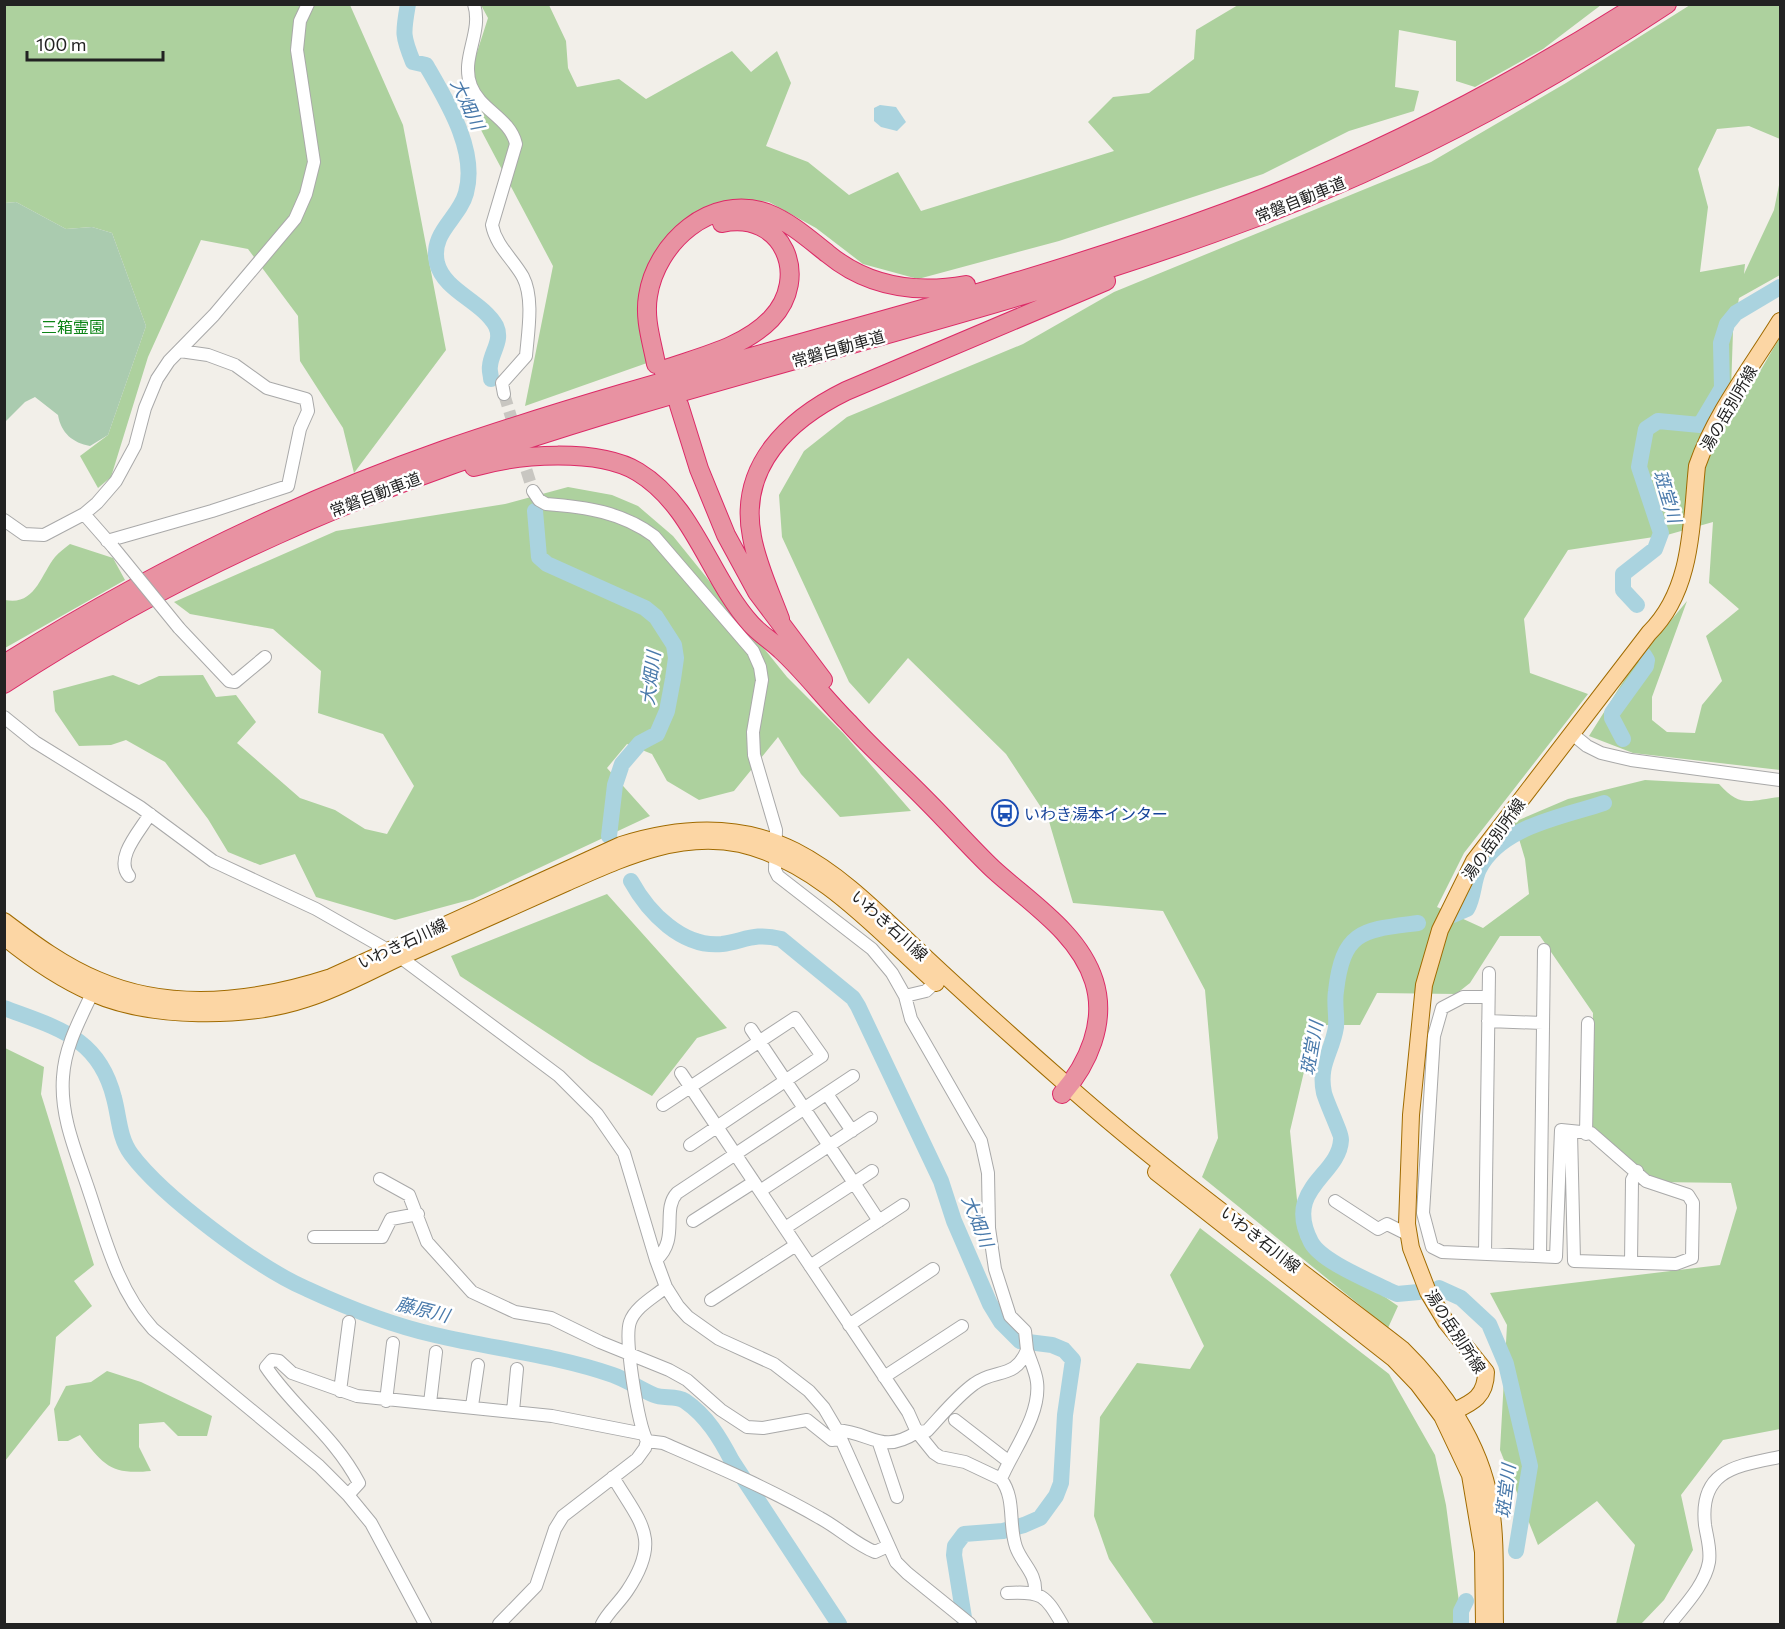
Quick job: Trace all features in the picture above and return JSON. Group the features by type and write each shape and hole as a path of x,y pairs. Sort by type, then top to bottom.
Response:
{"highway":[{"name":"常磐自動車道","path":"4,664 124,594 201,554 325,496 461,445 626,392 1110,253 1225,213 1298,184 1412,133 1558,55 1639,4"},
{"name":"常磐自動車道","path":"4,684 130,609 273,536 393,486 502,447 631,406 1048,288 1248,220 1361,174 1507,103 1567,69 1667,4"},
{"path":"461,445 726,348 752,334 779,309 789,287 790,265 776,237 750,223 727,222 703,230 677,252 666,269 658,290 657,312 661,362 647,314 651,281 663,254 682,232 704,218 717,213 742,210 768,213 796,229 860,276 890,286 919,290 979,283 1225,213"},
{"path":"780,619 752,536 752,491 764,462 778,439 796,421 846,391 1248,220"},
{"path":"781,650 717,539 686,465 674,407 726,535 757,592 780,619 840,701 1002,864 1016,887"},
{"path":"273,536 480,466 562,455 606,460 636,471 660,488 672,501 742,613 754,628 781,650 850,725 994,870 1016,887 1073,945 1094,981 1099,1009 1096,1035 1065,1091"}],"main road":[{"name":"湯の岳別所線","path":"1448,1413 1480,1396 1485,1385 1486,1372 1446,1322 1428,1292 1409,1235 1406,1200 1417,1157 1424,985 1440,930 1474,861 1648,633 1665,618 1675,599 1688,556 1697,466 1701,455 1713,428 1780,321"},
{"name":"いわき石川線","path":"4,937 52,971 95,987 176,999 214,1000 251,997 293,989 393,953 621,845 651,836 689,830 730,831 820,865 847,887 939,978 1065,1091 1130,1138 1402,1349 1429,1375 1448,1413 1479,1463 1490,1500 1495,1624"},
{"name":"いわき石川線","path":"4,921 95,987"},
{"name":"いわき石川線","path":"1448,1413 1470,1475 1482,1552 1484,1624"}],"street":[{"path":"4,520 24,534 44,535 84,514 116,481 135,446 145,408 157,379 295,219 306,194 314,162 297,50 300,21 308,4"},
{"path":"474,4 477,20 467,72 471,88 508,127 516,144 492,225 494,237 522,275 528,296 526,356 502,382 504,394"},
{"path":"110,544 288,486 300,429 308,411 306,399 267,388 235,365 208,355 180,351"},
{"path":"533,491 539,500 546,504 615,514 636,523 654,536 753,651 762,680 753,732 754,755 776,830 778,876 872,949 892,973 905,996 911,1019 981,1141 988,1173 989,1228 995,1269 1010,1316 1025,1331 1026,1345 1037,1381 1035,1402 1028,1424 1000,1479"},
{"path":"84,514 179,628 229,681 235,681 265,657"},
{"path":"4,717 35,742 150,814 213,861 316,909 393,953 559,1076 597,1114 615,1137 630,1166 656,1260 666,1287 688,1317 701,1328 774,1364 809,1391 824,1408 839,1435 888,1546 907,1573 966,1622"},
{"path":"1571,734 1601,753 1631,760 1780,780"},
{"path":"129,876 124,867 125,858 150,814"},
{"path":"1540,1256 1544,950"},
{"path":"1485,1253 1489,973"},
{"path":"905,996 926,991 939,978"},
{"path":"95,987 67,1050 63,1076 63,1100 71,1138 112,1260 137,1311 173,1347 320,1466 348,1495 371,1523 425,1624"},
{"path":"1488,997 1463,997 1442,1008 1434,1036 1417,1157 1423,1213 1428,1240 1432,1246 1442,1252 1556,1257 1561,1130 1591,1133 1646,1181 1658,1188 1688,1195 1693,1203 1692,1258 1676,1264 1574,1261 1571,1132"},
{"path":"663,1105 795,1018 822,1056 690,1145"},
{"path":"1488,1021 1543,1023"},
{"path":"1586,1134 1588,1023"},
{"path":"751,1029 879,1221"},
{"path":"681,1073 917,1426 917,1432 940,1457 965,1462 1000,1479 1009,1494 1013,1529 1019,1554 1035,1578 1035,1593"},
{"path":"656,1260 669,1244 674,1197 853,1076"},
{"path":"827,1094 852,1131"},
{"path":"693,1221 829,1146 871,1118"},
{"path":"785,1228 872,1171"},
{"path":"1631,1263 1632,1180 1637,1171"},
{"path":"380,1179 409,1195 427,1242 472,1292 514,1312 551,1318 687,1380 721,1410 747,1427 763,1428 807,1420 832,1440 839,1435 856,1432 879,1443 891,1443 917,1432 927,1431 978,1381 1012,1371 1020,1365 1026,1345"},
{"path":"1335,1201 1378,1229 1387,1224 1409,1235"},
{"path":"810,1266 903,1205"},
{"path":"314,1237 382,1238 391,1219 418,1214"},
{"path":"711,1300 796,1245"},
{"path":"849,1325 933,1269"},
{"path":"499,1624 536,1586 555,1529 563,1516 573,1505 637,1459 645,1448 645,1437 629,1355 628,1331 630,1320 636,1311 666,1287"},
{"path":"340,1391 349,1322"},
{"path":"884,1377 962,1326"},
{"path":"386,1401 393,1343"},
{"path":"430,1403 436,1352"},
{"path":"348,1495 359,1483 351,1467 326,1433 294,1403 266,1366 272,1360 279,1361 292,1373 340,1391 386,1401 472,1406 552,1416 645,1437 765,1489 821,1518 864,1548 874,1552 888,1546"},
{"path":"472,1406 478,1365"},
{"path":"513,1411 518,1369"},
{"path":"955,1420 1008,1461"},
{"path":"879,1443 897,1497"},
{"path":"1670,1624 1706,1574 1710,1552 1705,1503 1711,1484 1722,1473 1739,1466 1779,1457"},
{"path":"602,1624 629,1588 647,1548 645,1530 613,1477"},
{"path":"1007,1593 1035,1593 1048,1601 1062,1624"}],"green space":[{"path":"4,5 350,5 403,125 446,350 354,473 343,428 300,361 298,316 248,249 201,240 148,357 111,477 98,488 80,456 108,435 146,326 112,233 92,227 66,229 16,202 5,203"},
{"path":"481,5 549,5 566,41 568,68 577,87 619,79 646,99 732,51 751,72 777,51 791,83 766,146 808,162 849,195 898,172 921,211 1114,151 1088,122 1113,97 1149,93 1194,59 1196,30 1238,5 1601,5 1543,49 1475,87 1456,81 1456,41 1399,30 1395,87 1419,91 1414,111 1349,131 1263,174 1059,241 918,279 863,264 816,228 769,202 747,200 712,204 699,210 663,241 647,270 647,363 525,406 553,266 463,96 488,18"},
{"path":"1690,5 1780,5 1780,139 1749,126 1717,129 1698,169 1708,207 1700,272 1745,264 1744,274 1774,210 1780,180 1780,275 1739,298 1733,331 1731,390 1748,392 1780,337 1780,770 1633,753 1589,736 1633,666 1687,601 1652,697 1652,720 1667,732 1695,733 1702,705 1722,681 1706,636 1739,609 1709,583 1713,522 1667,535 1568,550 1524,619 1530,673 1588,694 1464,853 1437,907 1483,928 1529,894 1525,859 1514,822 1568,799 1645,780 1719,784 1734,797 1746,801 1780,797 1780,1429 1723,1440 1681,1495 1693,1550 1664,1600 1641,1624 1616,1624 1635,1545 1597,1501 1538,1545 1500,1450 1507,1325 1490,1293 1720,1265 1737,1208 1731,1183 1657,1182 1591,1126 1593,1013 1540,936 1500,936 1470,983 1456,994 1377,993 1360,1025 1315,1025 1290,1131 1301,1239 1398,1306 1388,1328 1202,1177 1218,1138 1205,990 1163,911 1073,903 1048,818 1006,754 908,658 869,704 849,682 782,537 779,495 804,451 847,417 1023,344 1114,292 1431,162 1566,83"},
{"name":"三箱霊園","path":"16,202 66,229 92,227 112,233 146,326 108,435 90,446 73,440 62,427 58,415 35,397 25,402 5,422 5,203"},
{"path":"568,487 612,495 638,506 673,536 787,677 844,734 911,811 840,817 801,774 778,737 734,791 699,800 667,781 652,754 627,744 607,768 650,816 473,899 395,920 316,897 295,854 260,865 228,852 208,819 165,762 126,740 111,745 79,746 55,711 53,691 113,675 139,685 159,676 203,675 216,697 236,695 256,722 237,743 300,798 335,810 365,829 387,834 414,786 383,734 318,713 321,671 273,629 190,614 174,602 336,531 505,504"},
{"path":"70,544 113,558 125,580 5,648 5,600 15,601 30,594 55,557"},
{"path":"607,894 727,1028 697,1038 652,1096 590,1061 460,976 451,956"},
{"path":"5,1048 44,1067 41,1094 94,1265 74,1281 92,1306 56,1337 50,1404 5,1461"},
{"path":"1200,1228 1389,1374 1435,1455 1446,1505 1462,1624 1154,1624 1109,1559 1094,1516 1100,1417 1137,1363 1190,1369 1204,1346 1170,1275"},
{"path":"107,1371 141,1382 212,1416 207,1436 178,1436 164,1422 139,1424 139,1447 151,1471 137,1472 109,1466 95,1454 80,1435 68,1441 58,1441 54,1409 66,1386 91,1382"}],"water":[{"path":"880,105 896,107 906,122 897,131 881,127 874,121 874,108"}],"waterway":[{"name":"大畑川","path":"408,4 404,34 409,53 413,62 426,65 451,110 468,160 469,177 466,193 458,211 441,234 436,252 437,263 447,281 490,317 496,326 498,337 491,361 491,379"},
{"name":"斑堂川","path":"1637,605 1623,590 1623,574 1655,549 1661,533 1639,467 1646,429 1658,421 1700,425 1722,388 1721,343 1727,324 1736,313 1780,287"},
{"name":"大畑川","path":"535,511 539,557 547,564 645,608 656,617 674,645 676,658 667,711 657,734 640,743 622,764 615,785 609,836"},
{"name":"斑堂川","path":"1623,739 1612,718 1612,713 1646,666 1647,660 1644,655"},
{"name":"斑堂川","path":"1453,915 1467,909 1479,869 1489,854 1502,843 1534,825 1604,803"},
{"name":"大畑川","path":"631,881 657,916 680,934 707,944 722,944 764,936 781,939 853,998 941,1181 954,1221 990,1304 1001,1322 1020,1341 1052,1345 1064,1350 1073,1360 1065,1415 1061,1483 1056,1496 1040,1518 1003,1531 964,1534 955,1546 954,1555 965,1624"},
{"name":"斑堂川","path":"1418,923 1370,931 1359,936 1344,955 1335,996 1336,1027 1323,1074 1324,1093 1341,1140 1332,1164 1308,1195 1304,1208 1304,1224 1316,1249 1334,1263 1397,1294 1419,1292"},
{"name":"藤原川","path":"4,1008 58,1029 87,1048 107,1077 127,1148 145,1171 187,1210 238,1248 287,1279 338,1303 402,1326 457,1340 569,1362 613,1375 654,1395 685,1401 700,1413 712,1428 839,1624"},
{"name":"斑堂川","path":"1439,1288 1461,1298 1489,1324 1506,1364 1530,1466 1516,1551"},
{"name":"斑堂川","path":"1461,1624 1461,1611 1466,1601"}],"tunnel":[{"path":"504,394 516,433"},
{"path":"521,453 533,491"}],"place":[{"name":"いわき湯本インター","path":"1005,813"}]}
